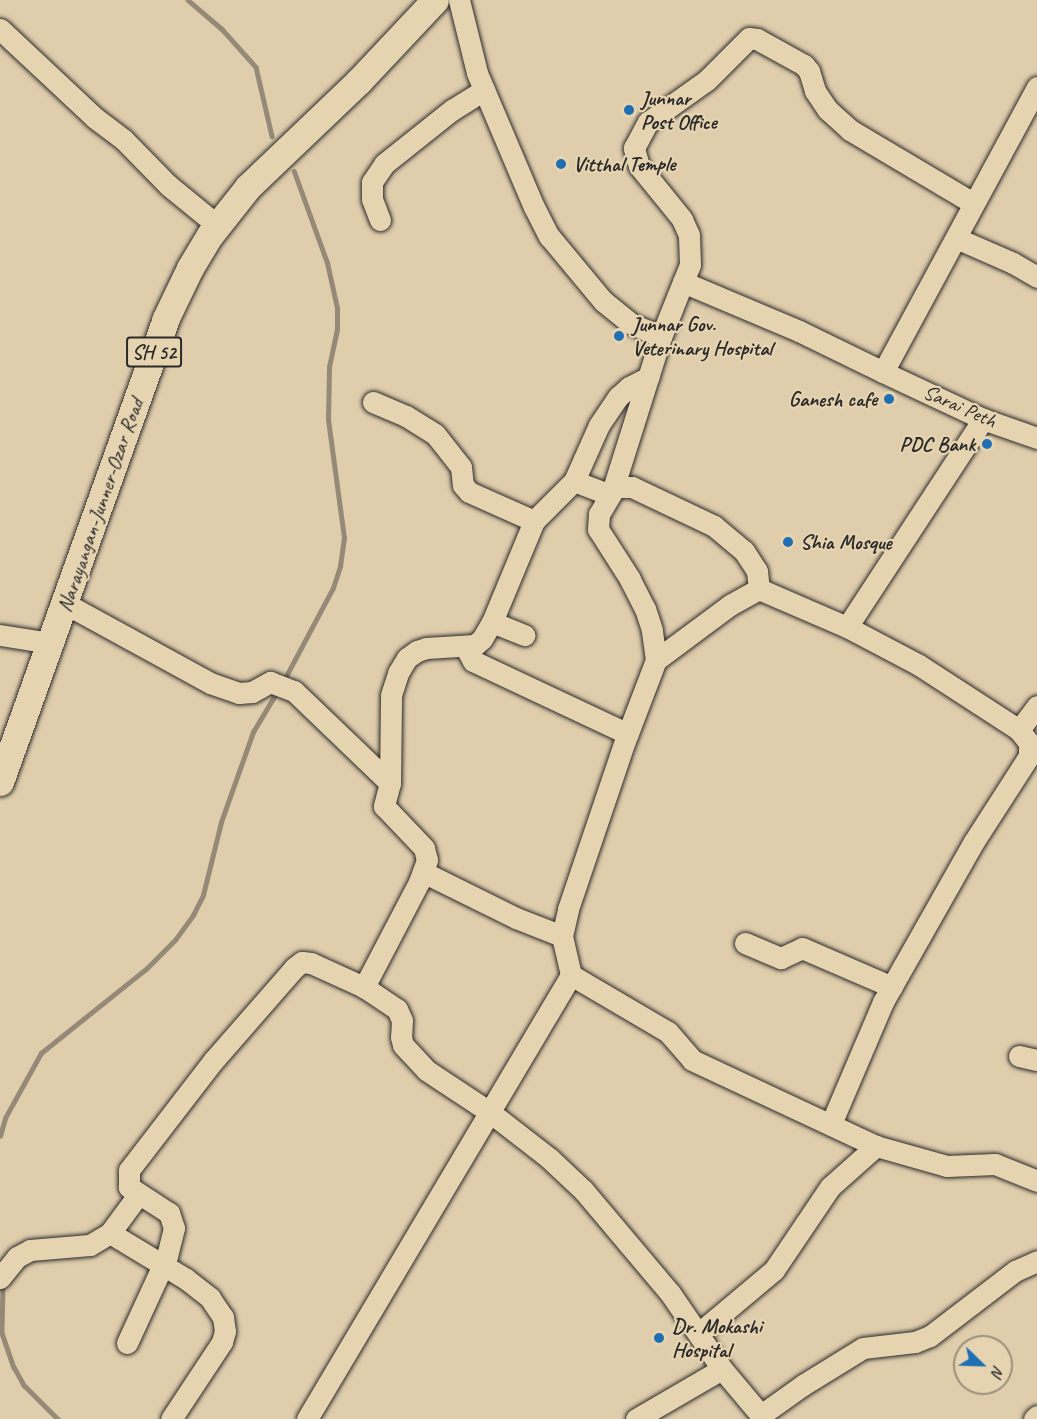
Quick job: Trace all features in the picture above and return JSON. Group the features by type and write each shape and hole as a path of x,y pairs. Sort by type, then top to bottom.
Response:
{"main road":[{"name":"Narayangan-Junner-Ozar Road","path":"0,782 9,734 51,643 165,320 190,268 217,225 248,187 359,81 435,0"}],"street":[{"path":"459,0 474,62 484,90 534,207 549,236 603,301 630,323 661,337"},
{"path":"0,29 95,118 124,140 168,185 217,225"},
{"path":"307,1419 571,975 562,936 584,856 656,660 652,630 645,609 630,579 598,529 599,514 612,492 661,337 690,265 689,236 682,219 639,166 634,147 648,122 707,80 748,38 757,39 804,65 809,71 815,91 828,110 850,130 973,203"},
{"path":"380,220 372,199 372,182 384,164 452,110 484,90"},
{"path":"883,372 973,203 1034,98"},
{"path":"956,238 1013,263 1037,277"},
{"name":"Sarai Peth","path":"683,282 799,331 983,419 1037,438"},
{"path":"364,987 427,860 424,848 384,806 390,783 391,695 398,674 407,658 417,651 475,645 492,622 534,521 574,481 599,426 618,397 629,387 649,377"},
{"path":"373,402 406,416 435,434 461,467 463,485 469,492 534,521"},
{"path":"847,627 983,419"},
{"path":"574,481 597,492 612,492 625,487 640,489 655,500 714,526 744,551 757,571 759,590"},
{"path":"759,590 847,627 919,665 1018,730 1029,743 1029,756 1003,801 973,843 892,987 831,1124"},
{"path":"656,660 730,605 759,590"},
{"path":"66,604 210,683 239,693 285,686 390,783"},
{"path":"492,622 525,635"},
{"path":"0,635 51,643"},
{"path":"465,646 473,661 627,734"},
{"path":"1018,730 1037,706"},
{"path":"423,872 516,918 562,936"},
{"path":"745,943 781,958 802,948 892,987"},
{"path":"127,1343 167,1256 174,1220 170,1213 138,1195 129,1187 129,1170 213,1061 294,968 302,962 311,963 364,987 398,1010 402,1020 400,1037 403,1045 426,1070 491,1113 549,1158 584,1191 637,1252 699,1333 722,1369 762,1417 802,1384 863,1348 915,1342 930,1336 1015,1271 1037,1261"},
{"path":"571,975 668,1032 692,1060 876,1146 947,1166 995,1164 1037,1181"},
{"path":"699,1333 774,1270 830,1187 876,1146"},
{"path":"4,1273 17,1257 30,1250 90,1245 110,1233 138,1195"},
{"path":"110,1233 163,1265 210,1299 223,1317 225,1331 222,1342 171,1419"},
{"path":"636,1419 722,1369"}],"waterway":[{"path":"188,0 222,29 256,67 272,136"},
{"path":"284,680 333,588 340,566 344,538 328,420 329,367 337,330 337,308 327,263 294,172"},
{"path":"0,1136 5,1118 41,1053 146,969 175,940 193,915 203,895 221,822 253,732 278,690"},
{"path":"3,1284 2,1333 14,1367 24,1385 58,1419"}],"place":[{"name":"Junnar Post Office","path":"629,110"},
{"name":"Vitthal Temple","path":"561,164"},
{"name":"Junnar Gov. Veterinary Hospital","path":"619,336"},
{"name":"Ganesh cafe","path":"889,399"},
{"name":"PDC Bank","path":"987,444"},
{"name":"Shia Mosque","path":"788,542"},
{"name":"Dr. Mokashi Hospital","path":"659,1338"}]}
